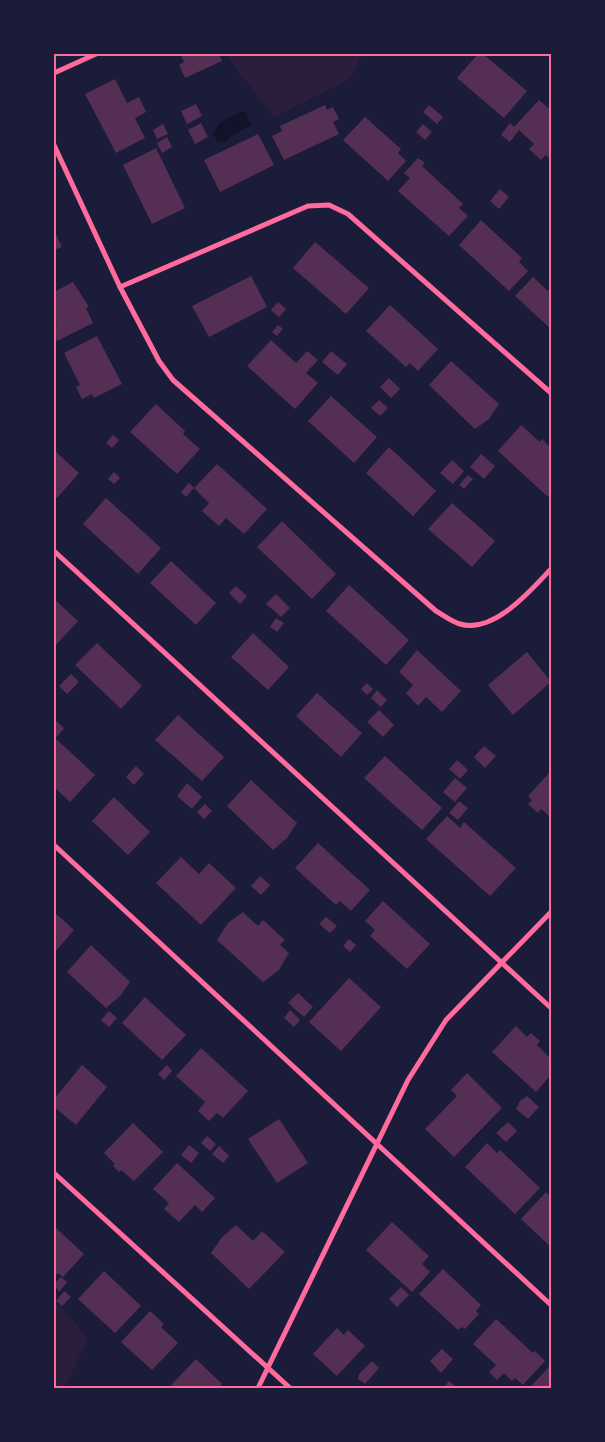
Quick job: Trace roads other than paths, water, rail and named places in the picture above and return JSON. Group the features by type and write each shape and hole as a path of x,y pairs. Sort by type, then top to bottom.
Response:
{"street":[{"path":"54,73 96,54"},
{"path":"54,145 120,287 159,361 173,380 436,611 461,625 485,623 514,608 551,569"},
{"path":"120,287 308,206 329,205 348,214 551,393"},
{"path":"54,551 551,1008"},
{"path":"54,845 551,1305"},
{"path":"258,1388 408,1080 446,1020 551,912"},
{"path":"54,1173 290,1388"}]}
